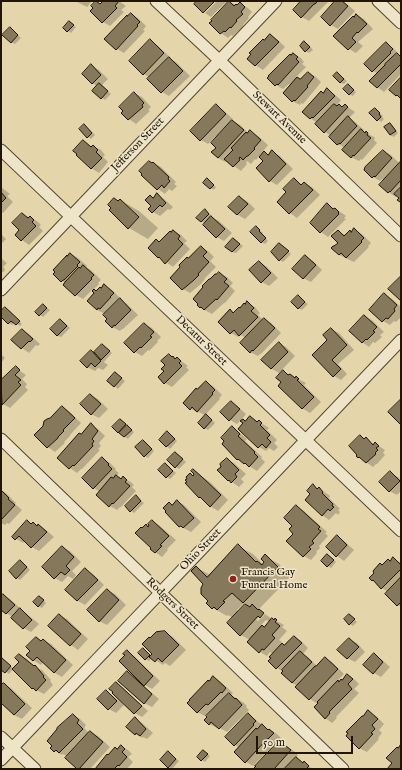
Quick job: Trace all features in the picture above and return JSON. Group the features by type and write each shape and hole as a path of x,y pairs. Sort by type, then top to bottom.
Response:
{"street":[{"name":"Stewart Avenue","path":"156,1 401,236"},
{"name":"Jefferson Street","path":"1,290 276,1"},
{"path":"378,1 401,23"},
{"name":"Decatur Street","path":"1,150 401,531"},
{"name":"Ohio Street","path":"1,760 401,340"},
{"name":"Rodgers Street","path":"1,439 343,769"},
{"path":"1,737 34,769"}],"building":[{"path":"96,1 100,4 103,1 119,1 115,6 117,8 102,23 90,11 93,8 91,6"},
{"path":"197,1 215,1 203,13 194,4"},
{"path":"229,1 234,6 240,2 245,7 241,12 243,14 236,20 237,21 231,28 230,27 225,32 224,31 220,34 209,23"},
{"path":"301,1 318,1 301,18 293,10"},
{"path":"335,1 342,1 348,6 330,26 321,17"},
{"path":"131,13 140,22 116,50 104,39 127,15"},
{"path":"356,14 367,24 352,38 356,42 348,50 333,36"},
{"path":"69,21 74,25 67,32 63,28"},
{"path":"10,27 18,35 11,43 2,35"},
{"path":"270,34 279,42 255,66 247,59 251,54 249,53"},
{"path":"150,39 164,53 143,75 129,61"},
{"path":"304,41 310,47 305,52 300,46"},
{"path":"386,42 393,49 390,52 391,53 372,72 364,64"},
{"path":"293,53 298,57 296,59 299,62 278,85 277,84 275,86 267,78 268,76 290,54 291,55"},
{"path":"397,53 401,57 401,64 377,88 369,81"},
{"path":"169,57 183,71 161,93 147,79"},
{"path":"91,64 101,75 92,84 82,74"},
{"path":"308,72 314,77 307,86 308,87 295,101 294,100 292,102 283,93 297,77 300,79"},
{"path":"337,72 344,79 340,83 333,76"},
{"path":"401,77 401,99 389,90"},
{"path":"99,83 108,91 101,99 92,91"},
{"path":"348,84 354,90 349,95 343,89"},
{"path":"327,88 335,96 313,118 312,117 310,119 302,112 321,91 323,93"},
{"path":"134,92 144,103 142,105 143,107 128,120 121,113 123,111 119,107"},
{"path":"216,104 226,114 200,141 190,131"},
{"path":"334,104 337,106 339,104 342,107 345,104 348,107 324,133 315,124"},
{"path":"375,108 380,113 379,114 381,117 377,121 369,113"},
{"path":"348,116 357,126 340,144 337,145 329,137"},
{"path":"232,120 244,130 218,158 211,152 216,148 211,143"},
{"path":"390,123 396,131 390,135 384,127"},
{"path":"84,124 92,133 87,138 79,129"},
{"path":"361,129 365,133 366,131 368,133 367,135 371,138 351,158 342,150"},
{"path":"250,130 261,140 248,156 243,160 240,157 240,160 233,167 224,159 233,150 231,148 246,132 247,133"},
{"path":"83,140 91,147 93,145 98,150 96,152 102,158 91,169 73,151"},
{"path":"272,150 286,164 269,182 256,168 263,161 259,157 264,151 268,155"},
{"path":"383,150 392,158 375,177 374,176 372,178 364,170 365,167"},
{"path":"149,161 152,163 153,162 169,177 168,179 170,181 164,188 162,185 157,190 141,175 142,174 139,171"},
{"path":"401,161 401,180 388,193 379,185"},
{"path":"207,178 214,185 210,189 203,183"},
{"path":"294,178 301,185 304,182 313,190 289,214 277,202 286,192 283,189"},
{"path":"401,187 400,202 397,200 399,198 394,194"},
{"path":"1,192 6,198 1,203"},
{"path":"157,193 166,203 162,207 160,205 152,213 148,209 151,206 145,200 150,195 153,198"},
{"path":"239,196 248,204 237,215 228,207"},
{"path":"114,198 118,201 120,199 139,217 128,229 109,210 111,208 108,205"},
{"path":"327,203 333,209 335,208 339,214 320,233 310,223"},
{"path":"205,209 209,214 201,222 196,218"},
{"path":"22,213 28,218 30,216 34,220 32,222 36,226 21,241 15,235 19,230 12,223"},
{"path":"211,216 225,229 216,238 203,225"},
{"path":"256,226 266,238 261,243 250,232"},
{"path":"354,228 364,238 346,258 341,253 339,255 331,248 338,243 331,236 338,230 344,236 350,230 351,232"},
{"path":"173,230 180,236 178,239 183,244 165,264 148,248 156,239 159,242"},
{"path":"233,238 240,244 232,252 225,247"},
{"path":"279,243 289,251 279,261 271,252"},
{"path":"201,246 207,252 203,256 209,262 198,274 199,275 182,290 170,278 180,267 179,265"},
{"path":"70,253 80,262 77,265 78,266 61,282 53,274 55,272 53,270"},
{"path":"305,255 316,265 303,279 292,269"},
{"path":"259,261 271,273 261,283 249,270"},
{"path":"83,265 94,275 91,278 92,279 75,296 63,285 79,267 80,268"},
{"path":"219,272 227,279 224,282 229,286 217,300 216,299 204,310 197,305 198,304 193,299 203,287 202,286"},
{"path":"401,276 401,301 388,289"},
{"path":"104,284 114,293 100,309 98,308 97,310 87,301 94,293 92,291 94,289 96,291"},
{"path":"384,293 397,305 394,309 395,311 388,319 386,318 382,322 369,310"},
{"path":"298,295 305,302 298,309 291,302"},
{"path":"120,298 131,310 112,328 105,321 107,319 103,315"},
{"path":"247,301 254,308 251,311 258,317 239,336 234,330 230,334 218,322 230,309 233,313"},
{"path":"43,304 47,308 39,316 35,312"},
{"path":"5,307 20,321 16,325 11,321 8,324 1,317 1,311"},
{"path":"364,315 377,327 373,331 375,332 362,343 349,331"},
{"path":"264,318 275,328 250,353 240,343"},
{"path":"60,319 67,326 57,336 50,329"},
{"path":"144,323 154,332 150,336 152,337 134,353 124,343"},
{"path":"331,328 347,345 332,360 341,369 333,377 312,355 327,340 323,335"},
{"path":"22,329 33,339 21,349 11,340"},
{"path":"279,342 288,352 271,369 261,360"},
{"path":"102,344 110,351 101,360 94,352"},
{"path":"91,350 101,361 95,367 91,363 87,368 80,361"},
{"path":"169,354 175,359 177,357 181,361 179,363 182,366 164,384 158,377 164,371 161,369 165,365 161,361"},
{"path":"16,366 20,370 15,375 21,380 18,382 21,385 2,405 1,380"},
{"path":"283,370 288,375 290,374 295,378 296,376 299,379 297,380 314,397 302,409 278,386 281,382 276,378"},
{"path":"115,372 122,378 114,387 107,381"},
{"path":"206,381 215,390 212,393 213,394 197,412 192,407 190,410 183,403 196,388 197,389"},
{"path":"90,394 101,404 91,415 80,404"},
{"path":"401,399 401,425 388,412"},
{"path":"231,401 240,409 229,421 220,412"},
{"path":"62,406 75,418 63,430 64,431 58,438 47,448 34,435 43,426 44,421 50,418"},
{"path":"206,414 212,420 204,429 198,423"},
{"path":"250,416 257,422 259,420 262,423 260,425 270,435 267,438 271,442 266,448 262,444 258,448 238,429 243,423 240,421 243,419 245,421"},
{"path":"120,419 126,424 118,433 112,427"},
{"path":"91,423 98,431 92,439 94,441 92,444 93,446 74,466 73,465 69,469 57,458 79,433 81,434"},
{"path":"127,425 132,430 124,437 119,433"},
{"path":"232,426 240,434 238,436 255,452 254,453 258,457 249,467 245,463 244,464 238,459 237,460 222,444 224,441 221,438"},
{"path":"167,431 175,439 166,447 159,440"},
{"path":"360,435 364,439 366,437 373,445 375,442 379,446 376,448 378,450 375,453 376,454 366,463 356,456 357,455 349,446"},
{"path":"143,440 152,449 144,457 135,447"},
{"path":"175,452 183,459 175,468 167,460"},
{"path":"102,457 112,469 93,489 82,478"},
{"path":"227,458 239,470 235,474 237,477 231,483 217,470 221,467 220,464"},
{"path":"165,463 173,471 166,478 158,470"},
{"path":"193,469 221,495 210,507 185,483 187,482 185,480 187,479 186,477 190,473 193,476 194,474 191,471"},
{"path":"390,471 400,481 389,492 379,482"},
{"path":"116,475 121,479 123,476 127,480 125,482 130,486 109,507 96,495 111,477 113,478"},
{"path":"313,484 317,489 319,487 334,507 330,511 328,509 322,516 305,500 310,494 307,491"},
{"path":"1,490 15,505 1,520"},
{"path":"136,495 141,501 130,512 125,506"},
{"path":"177,500 194,518 183,528 181,526 179,527 163,508 169,502 172,505"},
{"path":"296,505 320,527 318,529 321,531 312,541 314,543 309,547 311,549 303,557 286,541 293,534 289,529 292,526 284,518"},
{"path":"27,520 31,524 33,522 37,526 38,524 47,532 31,548 19,536 15,540 12,537"},
{"path":"152,520 169,536 160,545 162,546 155,553 135,533 146,524 148,527 148,524"},
{"path":"337,535 347,545 336,557 326,547"},
{"name":"Francis Gay Funeral Home","path":"238,544 256,562 257,561 262,565 264,562 261,559 265,554 278,567 243,603 232,593 223,601 225,602 217,610 214,607 212,609 206,603 208,601 201,594 203,584 191,571 196,566 207,577"},
{"path":"62,546 74,557 66,566 70,570 65,575 61,572 54,579 42,567"},
{"path":"327,554 334,560 327,567 321,561"},
{"path":"393,557 401,565 401,569 381,589 373,580 372,581 369,578 380,563 382,565 388,559 390,561"},
{"path":"20,560 27,567 16,579 9,571"},
{"path":"85,568 98,580 77,601 65,590"},
{"path":"401,577 401,602 397,606 385,594"},
{"path":"107,589 119,600 99,622 87,610"},
{"path":"3,594 15,605 6,614 1,610 1,596"},
{"path":"39,596 44,600 38,607 33,602"},
{"path":"245,604 250,607 252,604 264,613 260,618 258,616 240,636 227,623"},
{"path":"20,608 32,620 23,629 11,618"},
{"path":"59,614 81,634 70,646 48,626"},
{"path":"349,614 355,619 349,625 344,619"},
{"path":"272,618 277,620 275,622 280,626 272,635 275,638 264,650 262,649 259,653 247,642 262,625 264,627"},
{"path":"165,631 179,645 162,662 158,658 155,662 149,657 152,654 142,644 156,632"},
{"path":"294,636 302,643 276,669 268,661 271,658 269,657 282,643 284,645"},
{"path":"36,637 41,641 43,639 66,660 54,673 37,657 33,661 26,655 30,651 26,647"},
{"path":"349,638 359,647 347,659 337,650"},
{"path":"143,648 150,655 145,660 138,653"},
{"path":"127,650 153,676 144,686 119,661 125,655 123,654"},
{"path":"300,651 312,662 292,683 281,673 283,671 282,670"},
{"path":"374,653 383,662 373,674 363,665"},
{"path":"19,654 34,666 35,665 46,680 36,691 33,688 32,689 12,669 19,662 15,658"},
{"path":"325,657 338,669 309,700 295,687"},
{"path":"2,658 11,666 5,673 1,670"},
{"path":"127,671 152,694 144,704 118,681"},
{"path":"347,674 353,679 348,684 352,689 329,712 330,713 325,719 314,707 338,680 339,682"},
{"path":"213,676 226,688 197,713 187,703"},
{"path":"116,682 142,706 134,714 109,689"},
{"path":"4,683 25,704 14,715 1,703 1,685"},
{"path":"106,690 117,701 108,710 97,699"},
{"path":"229,693 242,705 219,729 211,722 209,725 204,720 207,717 206,716"},
{"path":"368,710 378,719 372,725 375,729 371,733 373,734 359,749 346,736 348,733 346,732"},
{"path":"248,713 256,721 234,746 225,737"},
{"path":"73,714 79,720 77,723 83,729 59,753 56,750 54,752 50,748 52,746 47,741 57,728"},
{"path":"135,717 146,729 140,736 136,733 135,735 126,727"},
{"path":"262,724 274,733 245,763 234,752 256,728 257,729"},
{"path":"90,731 103,742 79,769 77,769 65,758"},
{"path":"279,741 291,750 274,769 253,769 255,766"},
{"path":"401,744 401,769 387,769 392,763 386,758"},
{"path":"121,745 125,749 122,752 127,757 119,766 118,765 114,769 95,769 107,754 108,755 115,747 117,749"},
{"path":"203,750 208,754 201,761 197,757"},
{"path":"168,751 176,759 168,768 160,760"},
{"path":"296,757 303,763 304,761 309,766 306,769 284,769"}],"place":[{"name":"Francis Gay Funeral Home","path":"233,579"}]}
